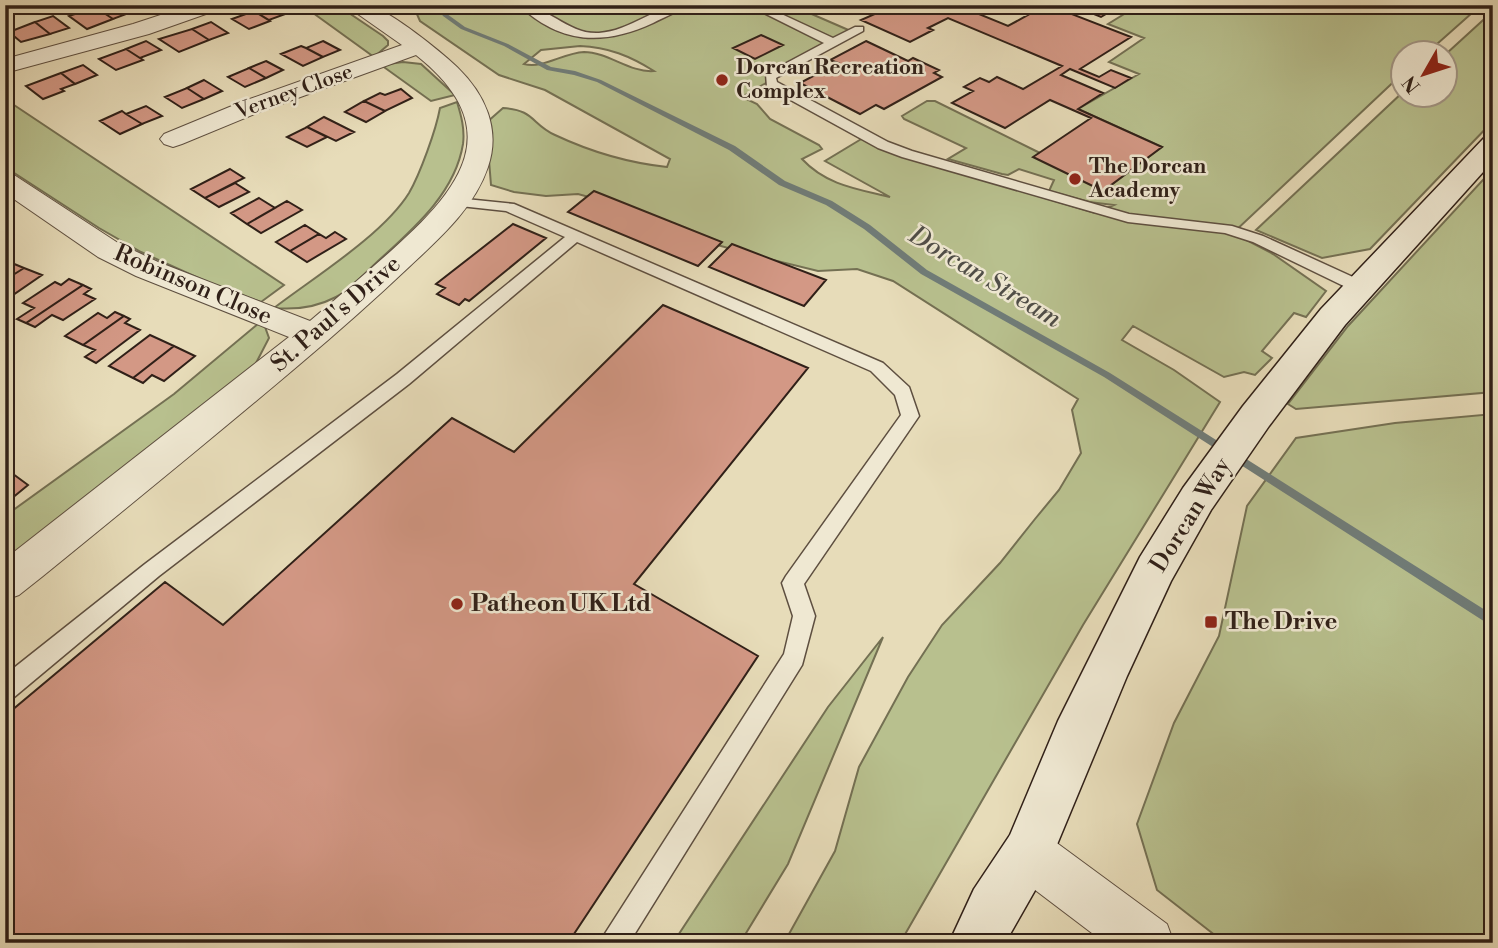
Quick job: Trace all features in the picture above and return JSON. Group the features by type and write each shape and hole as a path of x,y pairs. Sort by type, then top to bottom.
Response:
{"main road":[{"name":"Dorcan Way","path":"976,943 993,908 1028,853 1075,737 1155,570 1208,483 1256,416 1360,287 1493,144"}],"street":[{"path":"5,66 141,29 214,5"},
{"name":"St. Paul's Drive","path":"5,582 155,465 313,335 429,234 456,202 476,163 481,131 468,96 462,86 378,9"},
{"name":"Verney Close","path":"173,139 253,106 417,47"},
{"name":"Robinson Close","path":"5,181 108,250 137,265 313,335"},
{"path":"1028,853 1147,943"}],"lane":[{"path":"524,5 572,32 602,36 681,5"},
{"path":"753,5 833,43"},
{"path":"859,29 770,77 771,84 895,149 1128,218 1227,229 1258,239 1360,287"},
{"path":"456,202 509,207 877,367 903,392 910,416 793,583 804,616 794,658 613,943"},
{"path":"5,690 152,570 403,379 576,235"}],"green space":[{"path":"302,5 337,5 383,36 388,45 374,57"},
{"path":"419,5 791,5 853,32 742,97 757,104 770,119 819,145 822,149 802,159 821,175 843,185 890,197 825,161 863,138 940,167 1095,213 1114,205 1089,202 1049,191 1054,180 1019,169 1008,175 948,159 966,148 902,116 927,101 935,101 1040,153 1103,191 1162,147 1078,109 1139,74 1109,62 1144,38 1108,24 1139,5 1481,5 1444,38 1390,38 1390,85 1233,233 1273,254 1326,291 1306,317 1294,313 1262,351 1272,358 1255,375 1244,372 1224,377 1133,326 1122,340 1174,370 1220,402 1083,625 900,943 784,943 835,851 859,767 908,677 942,625 1000,563 1059,490 1081,453 1072,410 1078,399 893,281 857,269 818,271 659,229 607,202 578,194 546,196 514,192 491,185 486,123 503,108 521,112 555,135 610,156 667,167 670,159 545,90 499,75 420,21 416,12","holes":["580,46 618,53 654,71 636,69 602,55 584,52 546,63 524,64 541,50"]},
{"path":"1493,11 1493,121 1370,249 1322,258 1256,230 1390,104 1390,108 1460,108 1460,41"},
{"path":"403,62 421,64 455,95 431,101 381,65"},
{"path":"5,99 284,285 261,302 214,285 141,252 5,167"},
{"path":"457,102 463,128 463,144 451,179 430,210 342,294 314,305 274,308 365,240 397,209 418,175 440,108"},
{"path":"1493,169 1493,392 1296,409 1288,404 1348,326"},
{"path":"259,323 265,327 269,338 255,365 24,546 5,558 5,516 174,394"},
{"path":"1493,414 1493,943 1225,943 1157,890 1137,824 1174,723 1219,636 1247,506 1296,438 1395,423"},
{"path":"883,637 788,864 740,943 673,943 828,707"}],"building":[{"path":"130,5 137,10 113,19 95,7"},
{"path":"270,5 288,13 269,20 254,11"},
{"path":"818,5 850,5 834,13"},
{"path":"874,5 918,5 925,8 932,5 957,5 1008,26 1028,15 1018,11 1028,5 1046,5 1063,12 1067,9 1057,5 1121,5 1101,17 1084,10 1074,15 1131,37 1080,69 1099,77 1111,70 1131,78 1115,88 1070,69 1061,75 1103,93 1078,109 1162,147 1103,191 1033,157 1091,118 1050,100 1005,128 952,103 973,91 964,87 980,78 989,82 997,77 1023,89 1062,66 948,18 928,28 933,30 910,42 861,20 884,10"},
{"path":"95,7 113,19 87,29 69,16"},
{"path":"254,11 270,21 249,29 232,19"},
{"path":"53,16 69,28 50,34 35,22"},
{"path":"35,22 50,34 21,42 9,32"},
{"path":"211,22 228,33 209,40 192,29"},
{"path":"192,29 209,40 179,52 159,39"},
{"path":"761,35 783,45 755,59 733,48"},
{"path":"146,41 161,50 140,58 126,49"},
{"path":"323,41 340,50 323,57 306,48"},
{"path":"866,41 908,61 913,58 939,70 934,73 942,77 884,109 876,105 860,114 800,83 838,63 830,60"},
{"path":"301,46 323,57 303,66 281,54"},
{"path":"126,49 143,60 116,70 99,59"},
{"path":"266,61 283,70 266,78 249,68"},
{"path":"83,65 97,75 75,84 61,73"},
{"path":"249,68 266,78 245,87 228,77"},
{"path":"61,73 75,84 43,99 26,86"},
{"path":"204,80 222,91 204,99 187,88"},
{"path":"187,88 204,99 182,108 165,97"},
{"path":"401,89 412,98 385,111 364,101 380,93 385,95"},
{"path":"364,101 385,111 366,122 345,112"},
{"path":"146,106 162,116 142,124 126,114"},
{"path":"122,111 142,124 120,134 100,121"},
{"path":"324,117 354,132 336,141 307,127"},
{"path":"307,127 327,137 307,147 287,137"},
{"path":"230,169 244,178 205,198 191,189"},
{"path":"235,183 249,192 219,207 205,198"},
{"path":"594,191 722,242 698,266 568,212"},
{"path":"259,198 275,208 247,224 231,213"},
{"path":"287,201 302,210 261,233 247,224"},
{"path":"513,224 546,238 469,301 465,299 459,305 437,294 445,288 436,284"},
{"path":"305,225 319,234 290,251 276,242"},
{"path":"335,232 346,239 307,262 290,251 319,234 326,238"},
{"path":"732,244 826,280 804,306 709,267"},
{"path":"5,262 24,268 5,280"},
{"path":"24,268 42,275 10,297 5,295 5,280"},
{"path":"69,279 83,285 26,323 17,319 34,308 23,303 55,282 61,285"},
{"path":"83,285 91,289 84,294 95,299 63,320 52,315 35,327 26,323"},
{"name":"Patheon UK Ltd","path":"663,305 808,368 634,584 758,656 568,943 5,943 5,716 165,582 223,625 452,418 514,452"},
{"path":"115,312 124,316 83,345 65,336 98,313 107,318"},
{"path":"124,316 130,319 125,323 140,330 96,363 85,357 95,350 83,345"},
{"path":"150,335 174,346 133,378 109,366"},
{"path":"174,346 195,356 164,381 152,375 143,383 133,378"},
{"path":"9,471 28,485 5,504 5,473"}],"waterway":[{"name":"Dorcan Stream","path":"438,5 445,15 463,28 506,45 549,69 575,73 599,81 732,148 782,183 829,203 867,227 924,272 1107,375 1493,622"}],"place":[{"name":"Dorcan Recreation Complex","path":"722,80"},
{"name":"The Dorcan Academy","path":"1075,179"},
{"name":"Patheon UK Ltd","path":"457,604"},
{"name":"The Drive","path":"1211,622"}]}
